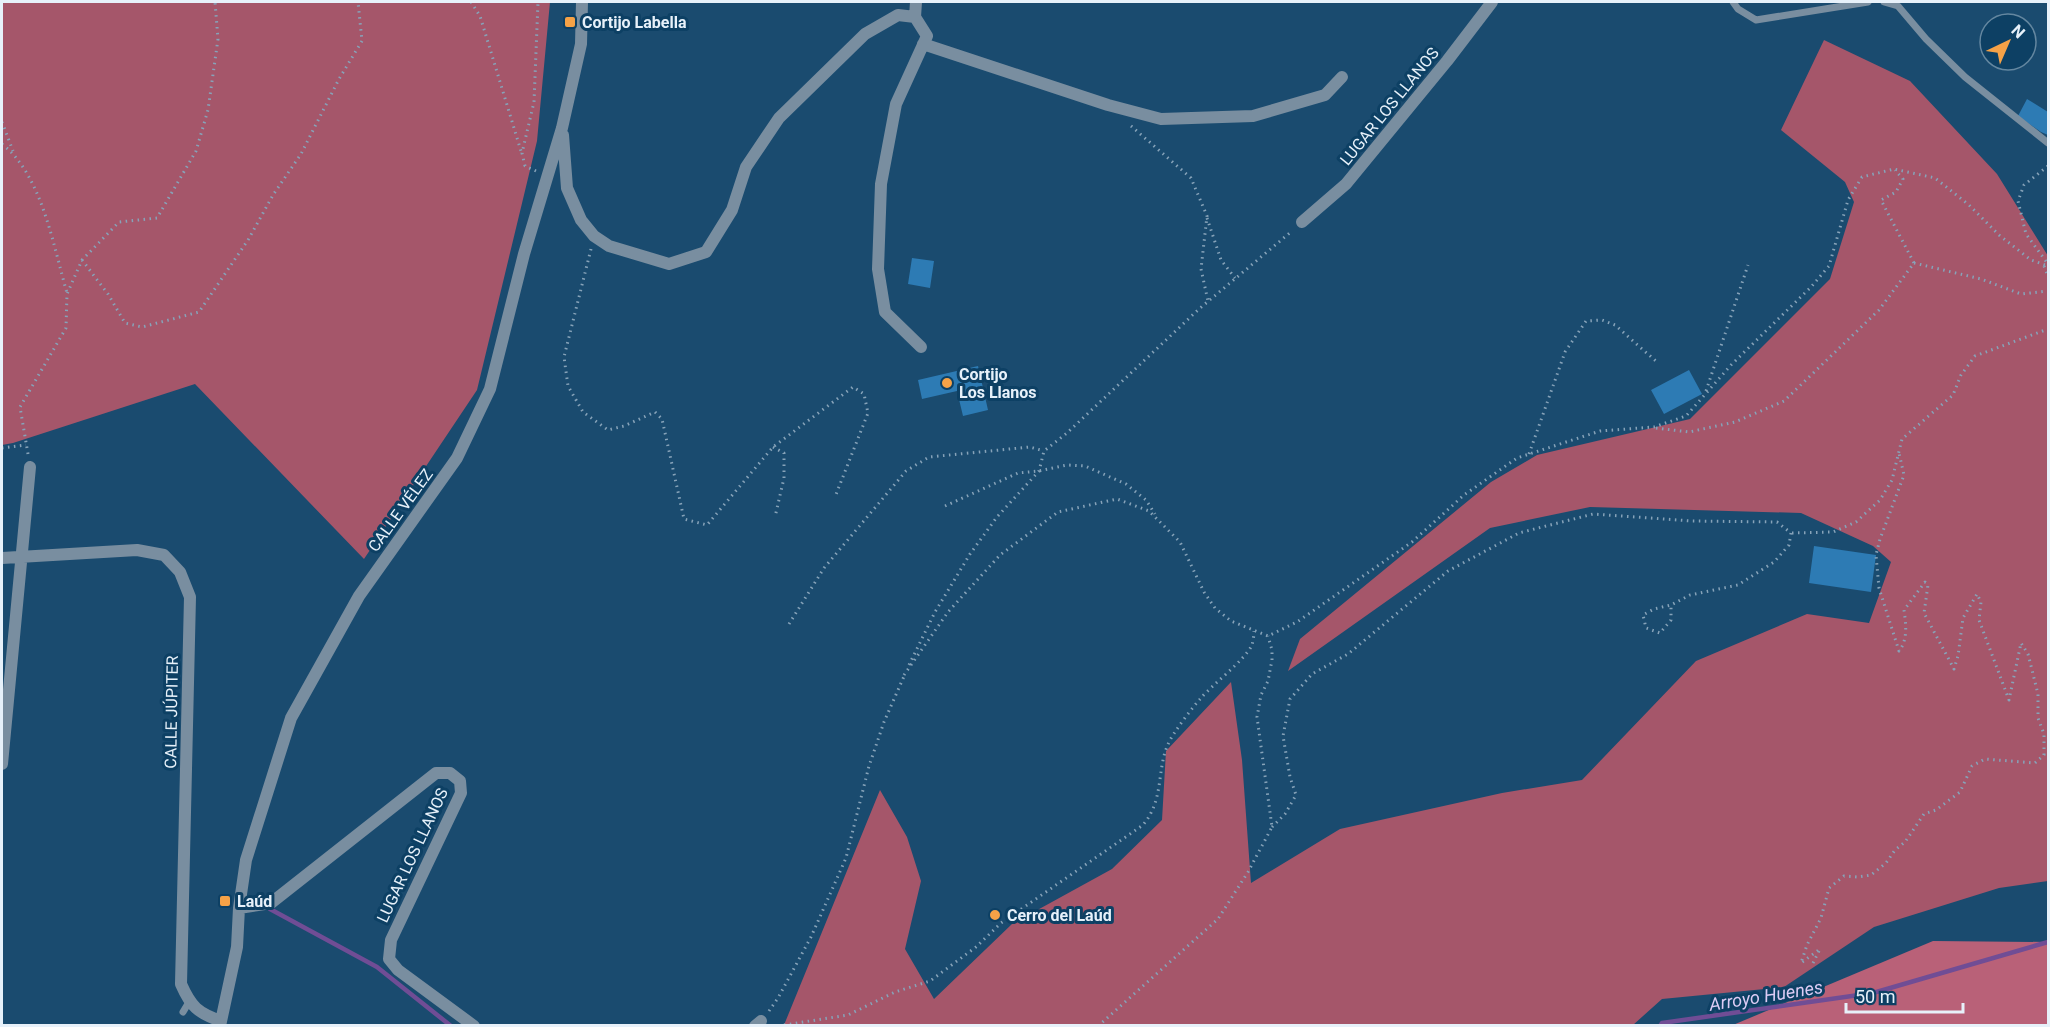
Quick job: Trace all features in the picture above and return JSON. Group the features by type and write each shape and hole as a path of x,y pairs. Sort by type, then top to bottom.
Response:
{"street":[{"name":"CALLE VÉLEZ","path":"220,1023 237,947 239,908 246,860 291,718 359,596 457,458 490,389 524,254 562,128 581,44 582,2"},
{"path":"916,2 915,17 927,36 896,104 881,184 878,269 885,312 921,347"},
{"name":"LUGAR LOS LLANOS","path":"1302,222 1346,184 1447,61 1492,2"},
{"path":"562,128 567,188 581,220 594,236 609,246 669,264 706,252 732,210 746,167 779,118 865,34 898,15 915,17"},
{"path":"923,44 1108,105 1161,119 1253,116 1325,95 1342,77"},
{"path":"2,764 30,467"},
{"name":"CALLE JÚPITER","path":"2,558 137,550 164,555 180,572 190,597 181,984 186,1007 220,1023"},
{"name":"LUGAR LOS LLANOS","path":"239,908 271,903 436,773 450,774 460,781 461,793 391,940 389,958 398,970 474,1026"}],"lane":[{"path":"1733,2 1738,9 1756,20 1868,2"},
{"path":"1884,2 1898,6 1926,39 1965,77 2049,143"}],"path":[{"path":"67,294 82,260 119,222 157,218 196,151 208,110 218,39 215,2"},
{"path":"82,260 108,294 125,323 142,327 199,312 248,240 273,195 301,154 339,79 362,41 358,2"},
{"path":"471,2 480,16 525,166 548,176"},
{"path":"522,153 534,102 538,2"},
{"path":"1108,105 1191,178 1207,216 1221,260 1235,278"},
{"path":"2,122 13,153 41,200 67,294 66,328 20,407 30,467"},
{"path":"2,144 13,153"},
{"path":"2049,166 2024,185 2018,201 2026,234 2047,265 2049,276"},
{"path":"1654,427 1686,416 1731,365 1811,287 1828,266 1848,200 1862,177 1894,169 1935,178 2031,260 2047,265"},
{"path":"1894,169 1903,179 1896,192 1881,200 1914,263 1981,279 2021,294 2049,291"},
{"path":"1207,216 1201,270 1208,301"},
{"path":"758,1023 778,998 811,937 846,858 869,766 884,722 935,612 970,554 997,517 1039,471 1044,452 1208,301 1302,222"},
{"path":"594,236 564,357 568,386 583,412 608,430 624,426 655,412 662,419 684,519 707,525 773,447 854,387 864,394 868,413 835,497"},
{"path":"904,675 948,612 999,555 1058,512 1116,500 1149,511 1180,542 1204,592 1215,608 1231,621 1268,636 1297,622 1412,542 1464,495 1517,458 1599,431 1654,427 1689,432 1735,422 1784,401 1879,310 1914,263"},
{"path":"1705,395 1748,265"},
{"path":"1529,454 1564,352 1586,321 1602,320 1615,325 1658,363"},
{"path":"1098,1026 1218,919 1248,872 1272,827 1285,814 1296,795 1290,777 1283,736 1290,699 1312,674 1348,654 1448,571 1519,532 1593,514 1692,521 1777,522 1791,533 1833,532 1856,522 1880,500 1892,480 1902,439 1953,395 1961,375 1975,356 2049,329"},
{"path":"2,448 26,446"},
{"path":"773,447 784,453 784,478 775,517"},
{"path":"789,624 824,568 906,471 929,457 1030,447 1044,452"},
{"path":"1814,963 1820,949 1800,963 1821,918 1829,888 1844,876 1871,875 1886,863 1895,850 1905,842 1924,814 1936,810 1960,792 1972,766 1985,759 2035,763 2044,754 2044,734 2038,718 2038,694 2028,654 2020,643 2009,700 1979,620 1981,602 1977,594 1963,618 1954,669 1924,613 1928,585 1925,582 1904,610 1905,644 1899,651 1879,588 1876,555 1904,476 1899,453"},
{"path":"945,506 1018,473 1067,465 1085,466 1126,484 1146,500 1158,520"},
{"path":"1671,605 1671,620 1660,633 1646,628 1643,615 1654,609 1671,605 1690,595 1738,585 1774,562 1789,545 1791,533"},
{"path":"778,1026 848,1015 895,992 930,981 976,947 1001,923 1143,825 1151,815 1159,795 1164,751 1172,736 1199,700 1252,645 1254,632"},
{"path":"1268,636 1272,660 1257,717 1272,827"}],"shaded area":[{"path":"2,2 550,2 537,141 477,390 364,559 195,384 2,445"},
{"path":"1824,40 1910,81 1997,174 2048,256 2048,881 1999,888 1874,927 1784,987 1662,999 1633,1025 784,1025 880,790 907,837 921,881 905,949 934,999 1012,924 1112,869 1162,820 1166,751 1231,682 1242,760 1251,883 1340,829 1502,793 1582,780 1696,661 1807,614 1869,623 1891,562 1873,546 1801,513 1590,507 1490,528 1288,671 1300,639 1491,482 1537,455 1690,419 1830,279 1854,202 1845,182 1781,130"},
{"path":"1933,941 2048,942 2048,1025 1733,1025"}],"building":[{"path":"2027,99 2048,112 2048,135 2018,116"},
{"path":"912,258 934,261 930,288 908,284"},
{"path":"978,366 988,410 963,416 957,391 922,399 918,380"},
{"path":"1689,370 1702,394 1664,414 1651,390"},
{"path":"1814,546 1876,555 1871,592 1809,583"}],"waterway":[{"path":"270,909 377,967 451,1026"},
{"name":"Arroyo Huenes","path":"1660,1026 1662,1023 1873,993 2048,942"}],"place":[{"name":"Cortijo Labella","path":"570,22"},
{"name":"Cortijo Los Llanos","path":"947,383"},
{"name":"Laúd","path":"225,901"},
{"name":"Cerro del Laúd","path":"995,915"}]}
